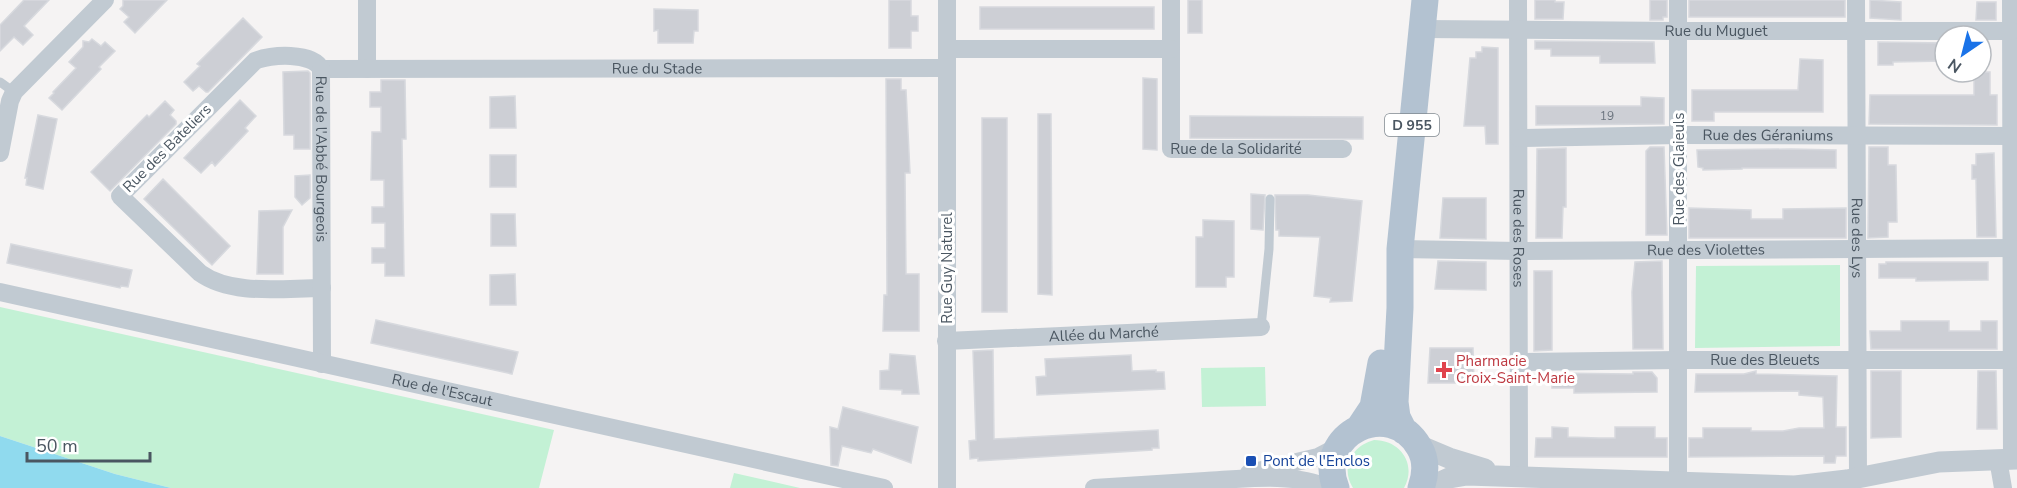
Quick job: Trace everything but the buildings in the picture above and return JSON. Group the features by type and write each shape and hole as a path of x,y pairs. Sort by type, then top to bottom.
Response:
{"main road":[{"name":"D 955","path":"1359,428 1369,414 1375,399 1400,249 1425,0"},
{"name":"D 955","path":"1400,249 1400,308 1395,402 1397,417 1411,438"},
{"path":"1336,488 1332,464 1339,446 1345,437 1359,428 1379,423 1392,425 1411,438 1425,465 1421,488"}],"street":[{"path":"0,153 10,101 7,87 105,0"},
{"path":"367,0 368,69"},
{"name":"Rue Guy Naturel","path":"946,488 947,0"},
{"name":"Rue de la Solidarité","path":"1171,0 1172,149 1343,148"},
{"name":"Rue des Roses","path":"1514,475 1519,362 1518,0"},
{"name":"Rue des Glaieuls","path":"1678,0 1678,483"},
{"name":"Rue des Lys","path":"1857,0 1858,477"},
{"path":"2003,488 2009,459 2014,334 2011,0"},
{"name":"Rue du Muguet","path":"1422,30 2011,31"},
{"path":"947,49 1171,49"},
{"name":"Rue des Bateliers","path":"321,69 316,61 307,58 265,57 255,61 120,196 200,273 214,283 240,288 322,288"},
{"name":"Rue du Stade","path":"368,69 947,68"},
{"name":"Rue de l'Abbé Bourgeois","path":"322,364 321,69 368,69"},
{"name":"Rue des Géraniums","path":"1519,138 1679,135 2014,136"},
{"name":"Rue des Violettes","path":"1400,249 1519,251 2012,248"},
{"name":"Rue de l'Escaut","path":"0,292 884,488"},
{"name":"Allée du Marché","path":"946,341 1261,327"},
{"name":"Rue des Bleuets","path":"1519,362 2012,360"},
{"path":"1411,438 1462,463 1514,475"},
{"path":"1234,478 1269,467 1318,457 1339,446"},
{"path":"1427,488 1455,476 1514,475 1795,486 1824,484 1933,463 2009,459"},
{"path":"1094,488 1234,478 1299,480 1328,488"}],"lane":[{"path":"1261,327 1269,249 1270,200"}],"green space":[{"path":"1840,265 1840,346 1695,348 1696,266"},
{"path":"0,307 554,430 539,488 171,488 115,474 0,436"},
{"path":"1265,367 1266,406 1202,407 1201,368"},
{"path":"1374,440 1392,444 1404,455 1409,471 1404,488 1353,488 1348,472 1350,458 1360,447"},
{"path":"734,473 800,488 730,488"}],"water":[{"path":"0,436 115,474 171,488 0,488"}],"place":[{"name":"Pharmacie Croix-Saint-Marie","path":"1444,370"},
{"name":"Pont de l'Enclos","path":"1251,461"}]}
